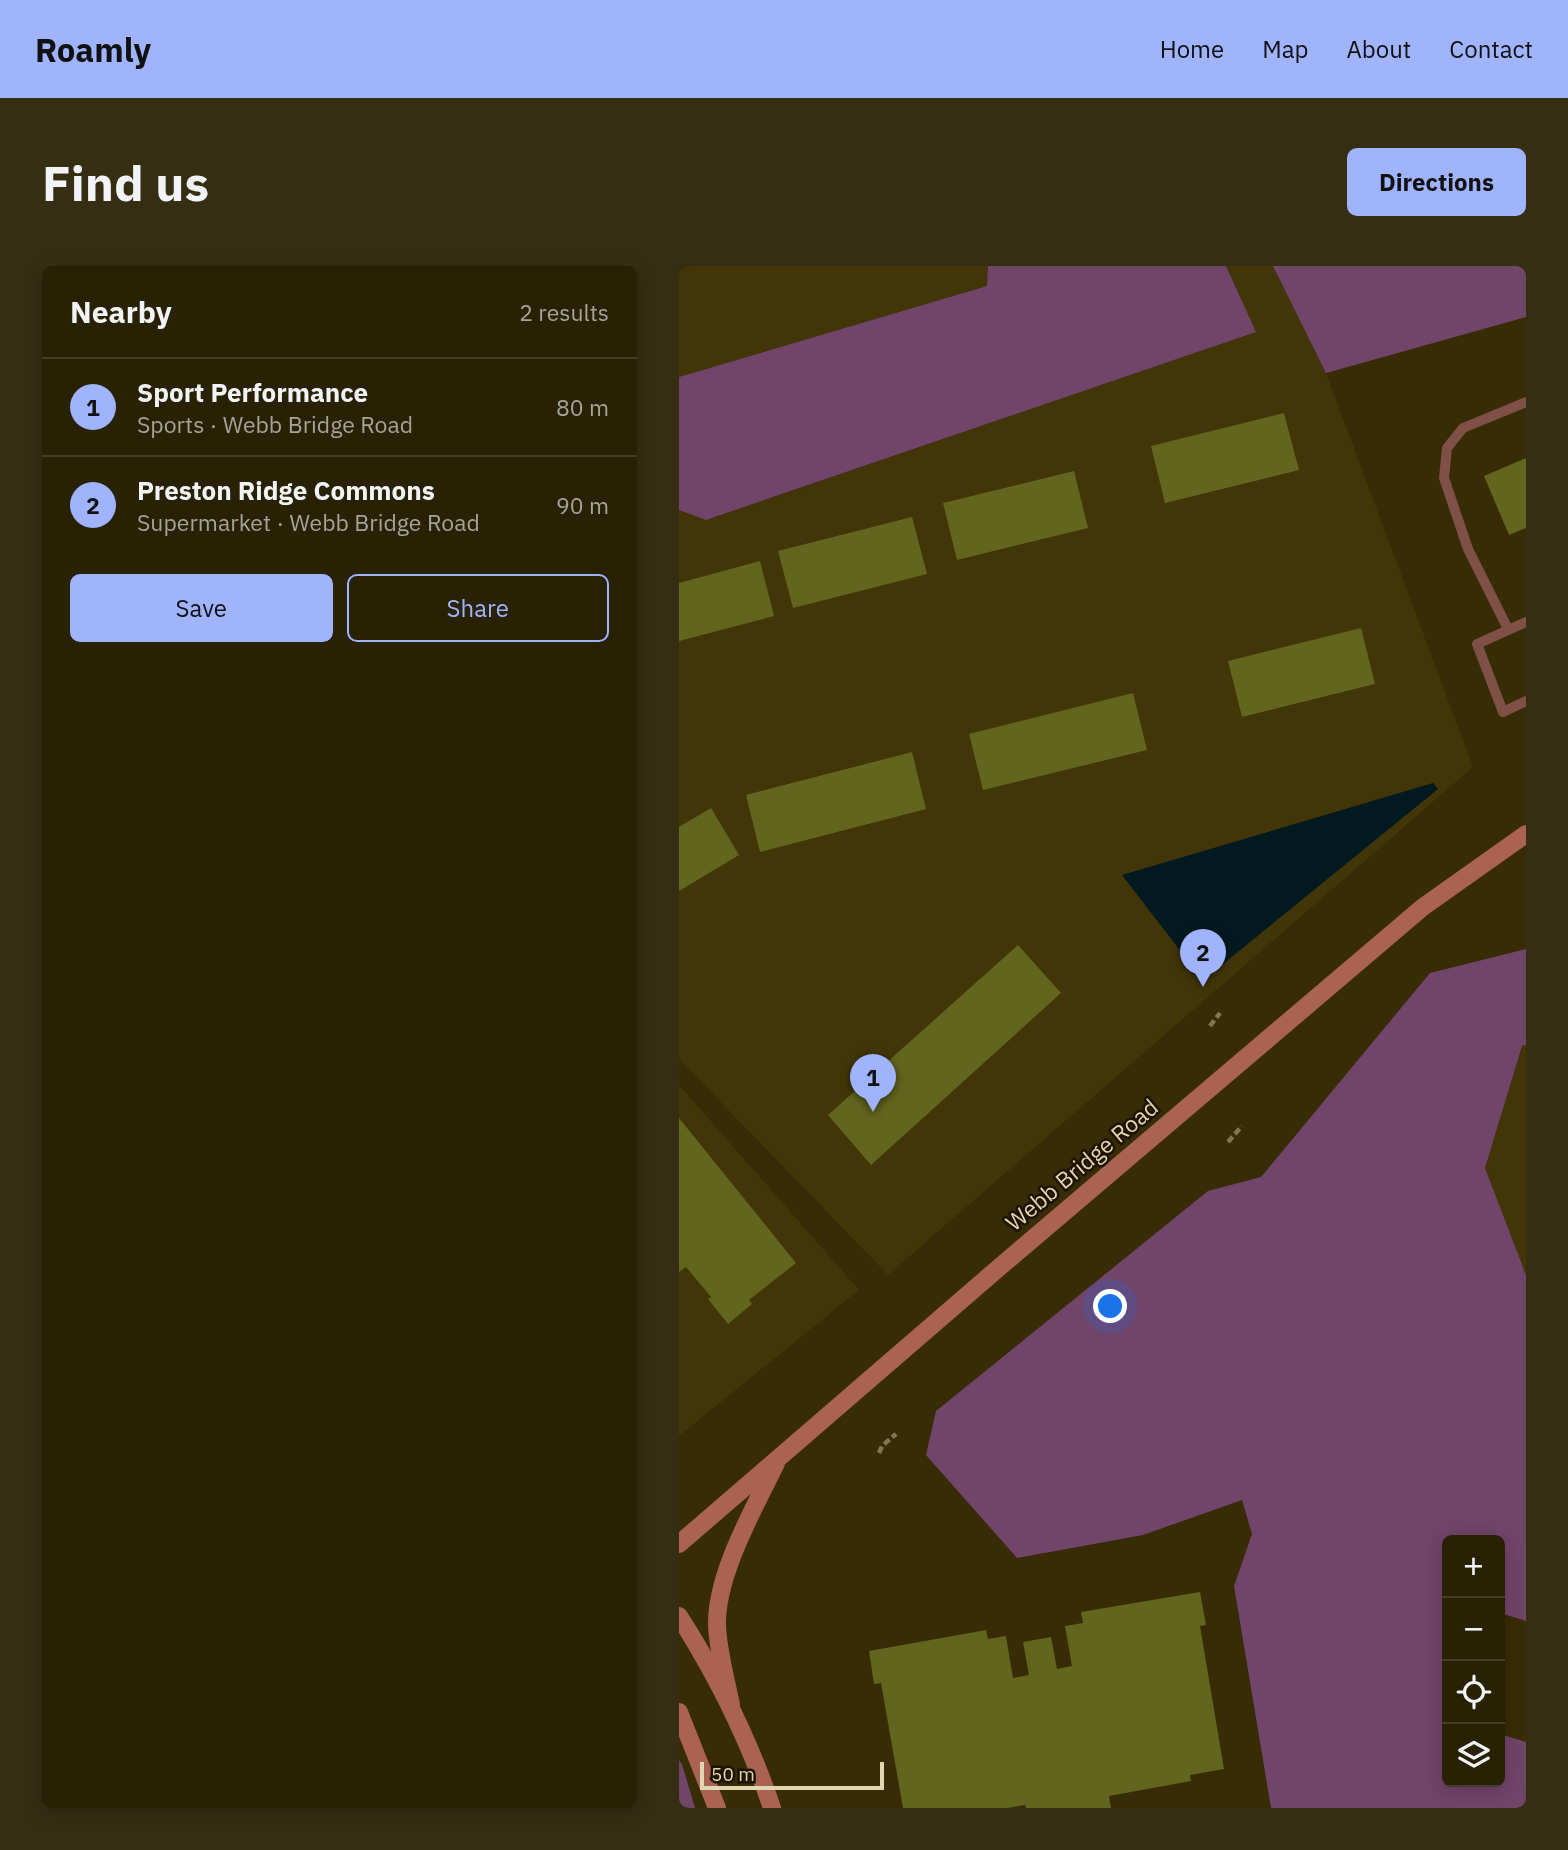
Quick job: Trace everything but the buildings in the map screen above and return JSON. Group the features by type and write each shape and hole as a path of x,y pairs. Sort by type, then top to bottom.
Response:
{"street":[{"name":"Webb Bridge Road","path":"679,1544 1413,916 1526,834"},
{"path":"731,1705 717,1624 720,1594 740,1538 779,1457"},
{"path":"679,1616 704,1654 731,1705 772,1808"},
{"path":"679,1712 717,1808"}],"lane":[{"path":"1508,629 1468,549 1444,478 1447,448 1463,428 1526,402"},
{"path":"1526,622 1477,644 1503,712 1526,701"}],"path":[{"path":"1210,1027 1220,1013"},
{"path":"1228,1142 1242,1126"},
{"path":"879,1453 896,1434"}],"shaded area":[{"path":"679,266 988,266 987,286 679,377"},
{"path":"988,266 1226,266 1256,332 706,520 679,510 679,377 987,286"},
{"path":"1226,266 1526,266 1526,317 1326,373 1473,767 888,1275 679,1059 679,510 707,520 1255,332"},
{"path":"1273,266 1526,266 1526,317 1326,373"},
{"path":"1526,949 1526,1045 1522,1046 1485,1168 1526,1275 1526,1621 1505,1615 1505,1535 1442,1535 1442,1787 1505,1787 1505,1736 1526,1742 1526,1808 1271,1808 1234,1586 1252,1534 1242,1500 1143,1535 1017,1558 926,1455 936,1411 1208,1191 1261,1177 1430,973"},
{"path":"1526,1045 1526,1275 1485,1168 1522,1046"},
{"path":"679,1085 859,1290 679,1436"},
{"path":"679,1760 682,1764 695,1808 679,1808"}],"water":[{"path":"1433,783 1438,789 1212,973 1195,970 1122,875"}],"place":[{"name":"Preston Ridge Commons","path":"1203,987"},
{"name":"Sport Performance","path":"873,1112"}]}
